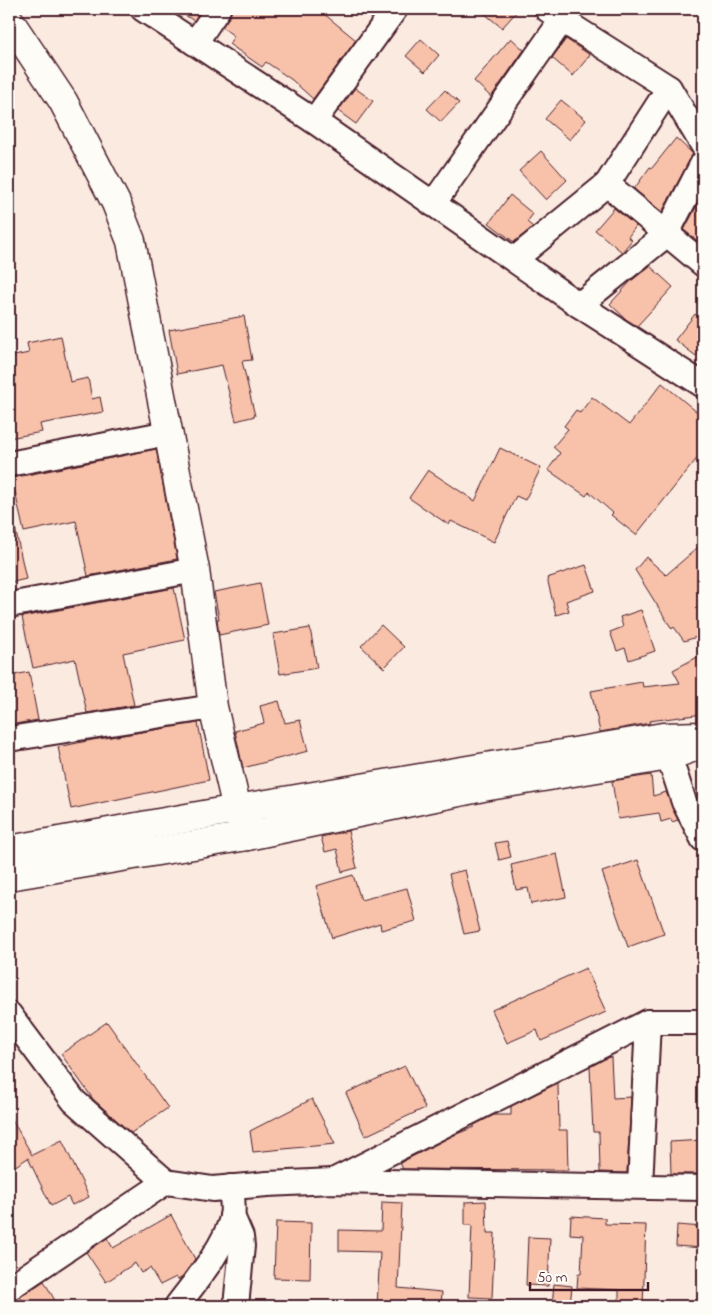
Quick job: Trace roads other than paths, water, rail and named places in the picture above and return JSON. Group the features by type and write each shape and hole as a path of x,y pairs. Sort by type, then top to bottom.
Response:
{"main road":[{"path":"9,20 63,101 116,203 132,241 195,570 213,707 237,809 247,836"},
{"path":"9,850 237,809 480,778 666,746 703,736"},
{"path":"666,746 703,744"},
{"path":"9,876 247,836 480,778"}],"street":[{"path":"143,9 314,121 579,305 703,385"},
{"path":"195,43 218,9"},
{"path":"314,121 395,9"},
{"path":"433,204 555,14 669,88 703,145"},
{"path":"515,259 607,184 669,88"},
{"path":"579,305 666,235 703,164"},
{"path":"607,184 703,264"},
{"path":"9,464 168,433"},
{"path":"9,605 195,570"},
{"path":"9,739 213,707"},
{"path":"666,746 684,802 703,839"},
{"path":"679,1022 703,1007"},
{"path":"9,1014 74,1101 166,1182 213,1189 333,1181 703,1188"},
{"path":"640,1186 648,1022"},
{"path":"333,1181 648,1022 703,1022"},
{"path":"9,1288 166,1182"},
{"path":"177,1306 208,1264 228,1229 232,1216 232,1188"},
{"path":"232,1216 241,1237 242,1246 236,1306"}]}
